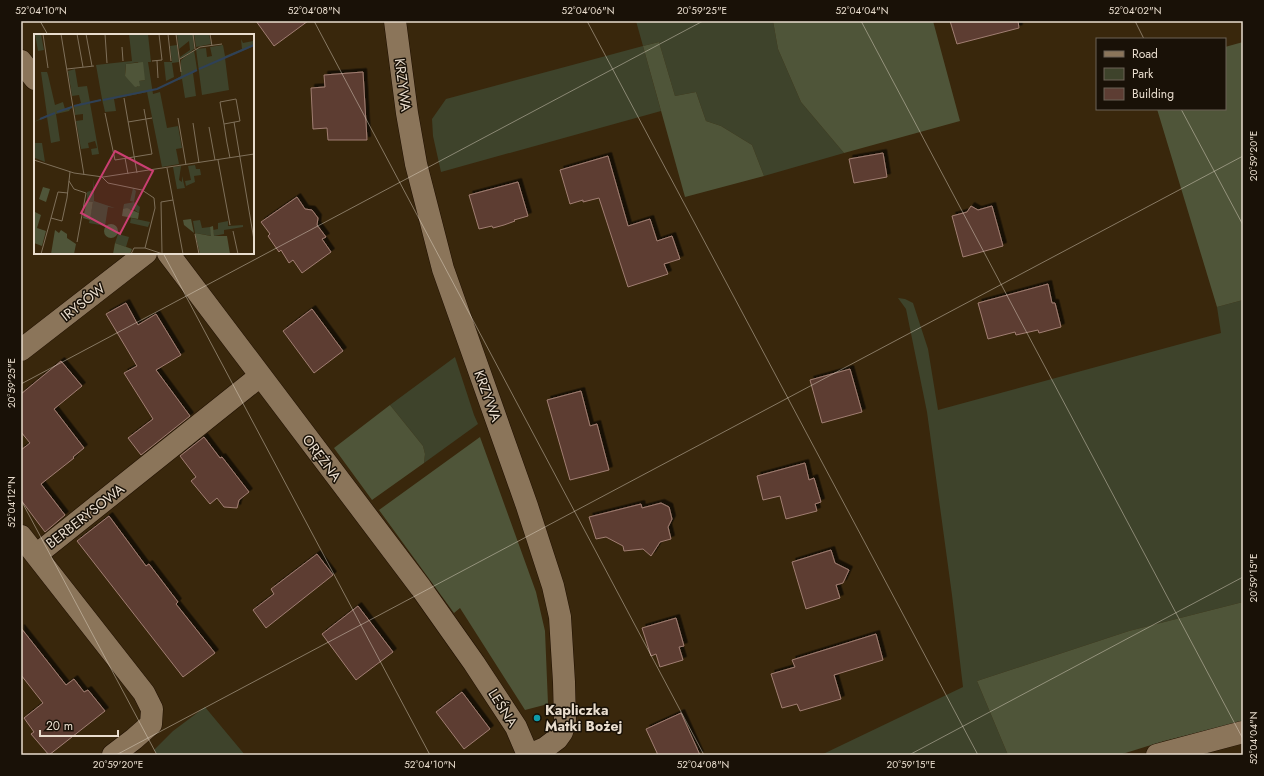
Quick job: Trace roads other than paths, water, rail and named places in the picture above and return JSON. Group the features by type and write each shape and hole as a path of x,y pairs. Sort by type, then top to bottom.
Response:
{"street":[{"name":"KRZYWA","path":"395,21 407,113 416,164 443,269 527,506 553,586 560,617 565,721 562,732 557,739 545,748 529,755"},
{"path":"21,61 34,78"},
{"name":"IRYSÓW","path":"21,350 145,254"},
{"name":"ORĘŻNA","path":"169,254 421,588 474,663"},
{"name":"BERBERYSOWA","path":"113,755 151,724 152,709 144,692 36,555 260,376"},
{"path":"21,536 36,555"},
{"name":"LEŚNA","path":"474,663 516,727 529,755"},
{"path":"1157,755 1243,732"}],"place":[{"name":"Kapliczka Matki Bożej","path":"537,718"}]}
